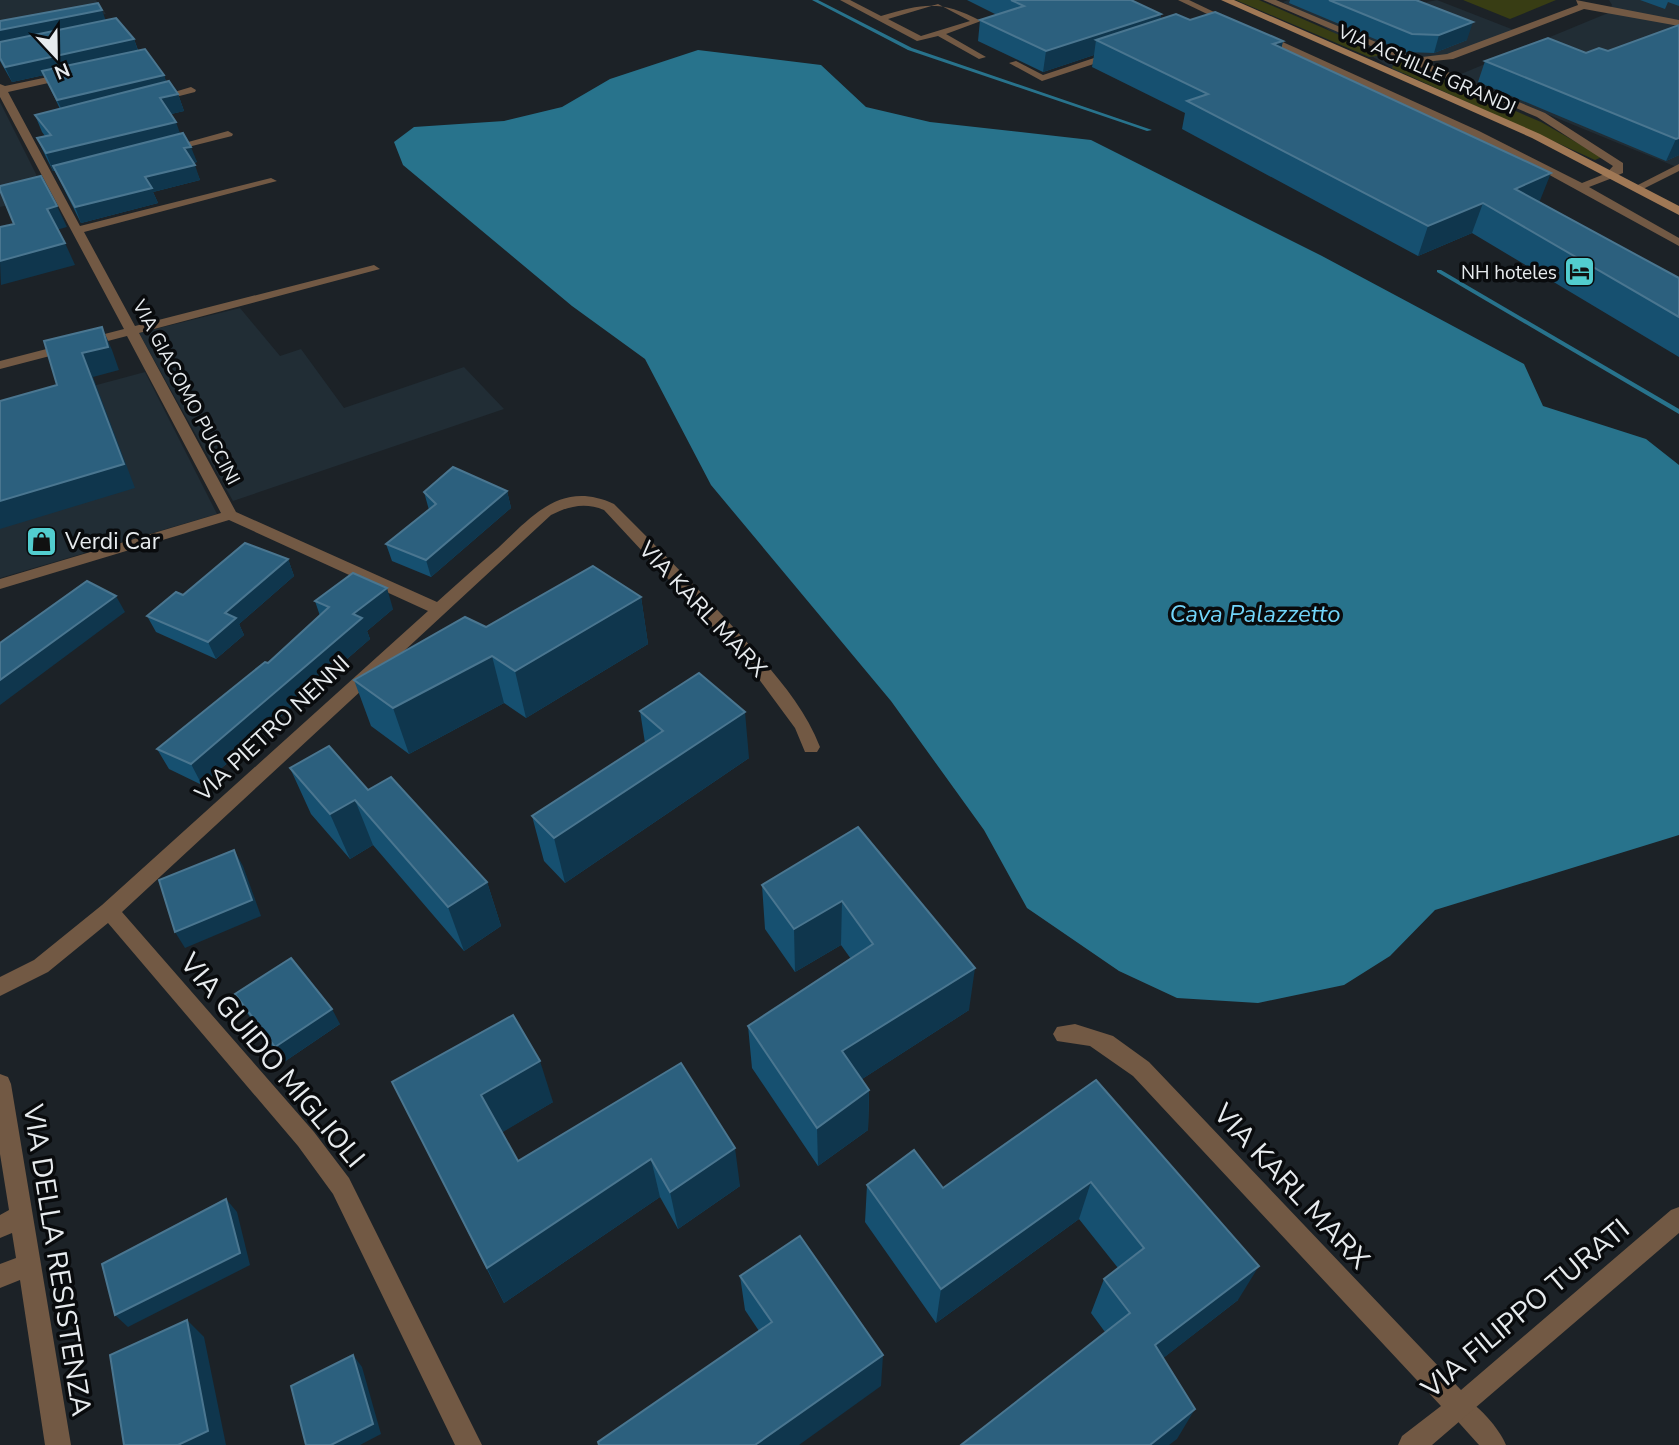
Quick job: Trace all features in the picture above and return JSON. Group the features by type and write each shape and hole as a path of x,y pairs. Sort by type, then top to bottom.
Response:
{"main road":[{"name":"VIA ACHILLE GRANDI","path":"1226,0 1536,136 1679,211"}],"street":[{"name":"VIA ACHILLE GRANDI","path":"1268,0 1559,125 1619,165 1619,172 1611,174"},
{"path":"1374,64 1400,56 1427,60 1449,57 1582,3 1679,23"},
{"path":"1445,75 1443,64 1449,57"},
{"path":"1,88 77,74"},
{"name":"VIA GIACOMO PUCCINI","path":"1,88 29,128 56,177 77,230 230,515 438,609"},
{"path":"139,103 191,90"},
{"path":"151,153 228,134"},
{"path":"77,230 271,181"},
{"path":"0,365 374,269"},
{"name":"VIA KARL MARX","path":"573,501 588,499 609,507 748,655 803,723 811,747"},
{"name":"VIA PIETRO NENNI","path":"0,987 41,966 109,911 546,512 573,501"},
{"path":"0,584 230,515"},
{"name":"VIA GUIDO MIGLIOLI","path":"109,911 306,1139 341,1186 469,1445"},
{"name":"VIA KARL MARX","path":"1064,1034 1074,1032 1101,1041 1141,1069 1460,1407"},
{"name":"VIA DELLA RESISTENZA","path":"0,1084 11,1222 29,1265 58,1445"},
{"name":"VIA FILIPPO TURATI","path":"1411,1445 1460,1407 1679,1218"},
{"path":"0,1276 29,1265"}],"lane":[{"path":"844,0 880,19 920,39 977,21 939,1 880,19"},
{"path":"1182,0 1237,25"},
{"path":"1185,12 1199,8"},
{"path":"1250,30 1439,115 1582,186 1679,243"},
{"path":"938,33 982,57"},
{"path":"1013,63 1042,79 1120,52"},
{"path":"1637,188 1679,167"},
{"path":"1582,186 1611,174"},
{"path":"1460,1407 1494,1445"}],"shaded area":[{"path":"0,0 96,0 106,14 0,34"},
{"path":"1398,0 1411,5 1437,0 1514,30 1401,74 1283,2"},
{"path":"1609,0 1679,0 1679,168 1537,110 1468,80 1461,74 1608,13 1612,5"},
{"path":"0,102 47,196 0,207"},
{"path":"240,308 280,356 301,349 344,408 464,367 504,409 233,501 139,333"},
{"path":"145,372 217,514 0,578 0,411"}],"green space":[{"path":"1236,0 1259,0 1385,55 1369,57"},
{"path":"1463,0 1556,0 1510,19"},
{"path":"1402,62 1541,122 1602,157 1595,160 1392,68 1394,63"}],"water":[{"name":"Cava Palazzetto","path":"698,50 821,65 866,107 930,122 1091,140 1322,256 1524,364 1543,406 1646,439 1679,465 1679,835 1435,910 1390,956 1344,985 1258,1003 1177,998 1119,971 1027,908 984,830 891,701 711,485 645,359 572,306 403,165 394,142 414,127 504,121 562,107 610,79"}],"building":[{"path":"1011,0 1131,0 1161,14 1046,51 980,20 1024,6"},
{"path":"1329,0 1416,0 1473,22 1439,35 1412,34"},
{"path":"98,3 102,10 0,30 0,21"},
{"path":"1215,12 1283,41 1273,44 1551,173 1515,189 1679,278 1679,317 1483,203 1428,226 1187,101 1208,94 1096,40 1176,14 1190,20"},
{"path":"116,18 134,39 5,67 0,58 0,42"},
{"path":"1679,25 1679,138 1676,139 1485,61 1548,38 1586,53 1599,48 1608,51"},
{"path":"145,49 164,75 57,100 42,71"},
{"path":"169,81 178,94 160,98 176,122 46,153 37,138 51,135 35,115"},
{"path":"183,133 191,147 184,148 195,165 145,177 152,188 75,207 53,166"},
{"path":"41,176 57,206 47,209 65,243 0,261 0,227 14,224 0,186"},
{"path":"102,327 108,347 82,353 124,464 0,501 0,401 57,385 44,341"},
{"path":"453,467 507,491 426,560 386,544 436,504 424,492"},
{"path":"245,543 288,559 225,613 236,618 208,642 147,616 176,592 183,595"},
{"path":"593,566 641,597 515,671 492,656 393,708 354,680 465,617 486,627"},
{"path":"353,573 387,588 353,614 362,618 191,764 157,749 265,662 268,663 329,607 315,601"},
{"path":"87,581 116,596 0,680 0,643"},
{"path":"699,673 745,712 554,838 532,816 663,731 640,711"},
{"path":"329,746 368,790 391,777 487,882 448,907 355,800 330,814 290,768"},
{"path":"858,827 975,968 842,1051 869,1090 817,1128 748,1026 873,944 842,901 794,929 762,885"},
{"path":"234,850 252,900 175,932 159,880"},
{"path":"291,958 332,1009 275,1047 235,994"},
{"path":"513,1015 540,1061 481,1095 518,1161 681,1063 735,1148 670,1192 651,1159 487,1268 392,1082"},
{"path":"1096,1080 1259,1266 1155,1345 1195,1409 1150,1445 961,1445 1130,1313 1104,1279 1144,1248 1091,1182 941,1289 867,1185 914,1150 943,1188"},
{"path":"226,1199 240,1253 115,1315 102,1264"},
{"path":"800,1236 883,1355 755,1445 599,1445 598,1442 772,1322 740,1276"},
{"path":"187,1320 208,1431 178,1445 124,1445 110,1355"},
{"path":"353,1355 373,1424 331,1445 306,1445 291,1386"}],"waterway":[{"path":"814,0 910,49 1149,130"},
{"path":"1439,271 1679,412"}],"place":[{"name":"NH hoteles","path":"1580,272"},
{"name":"Verdi Car","path":"42,541"}]}
